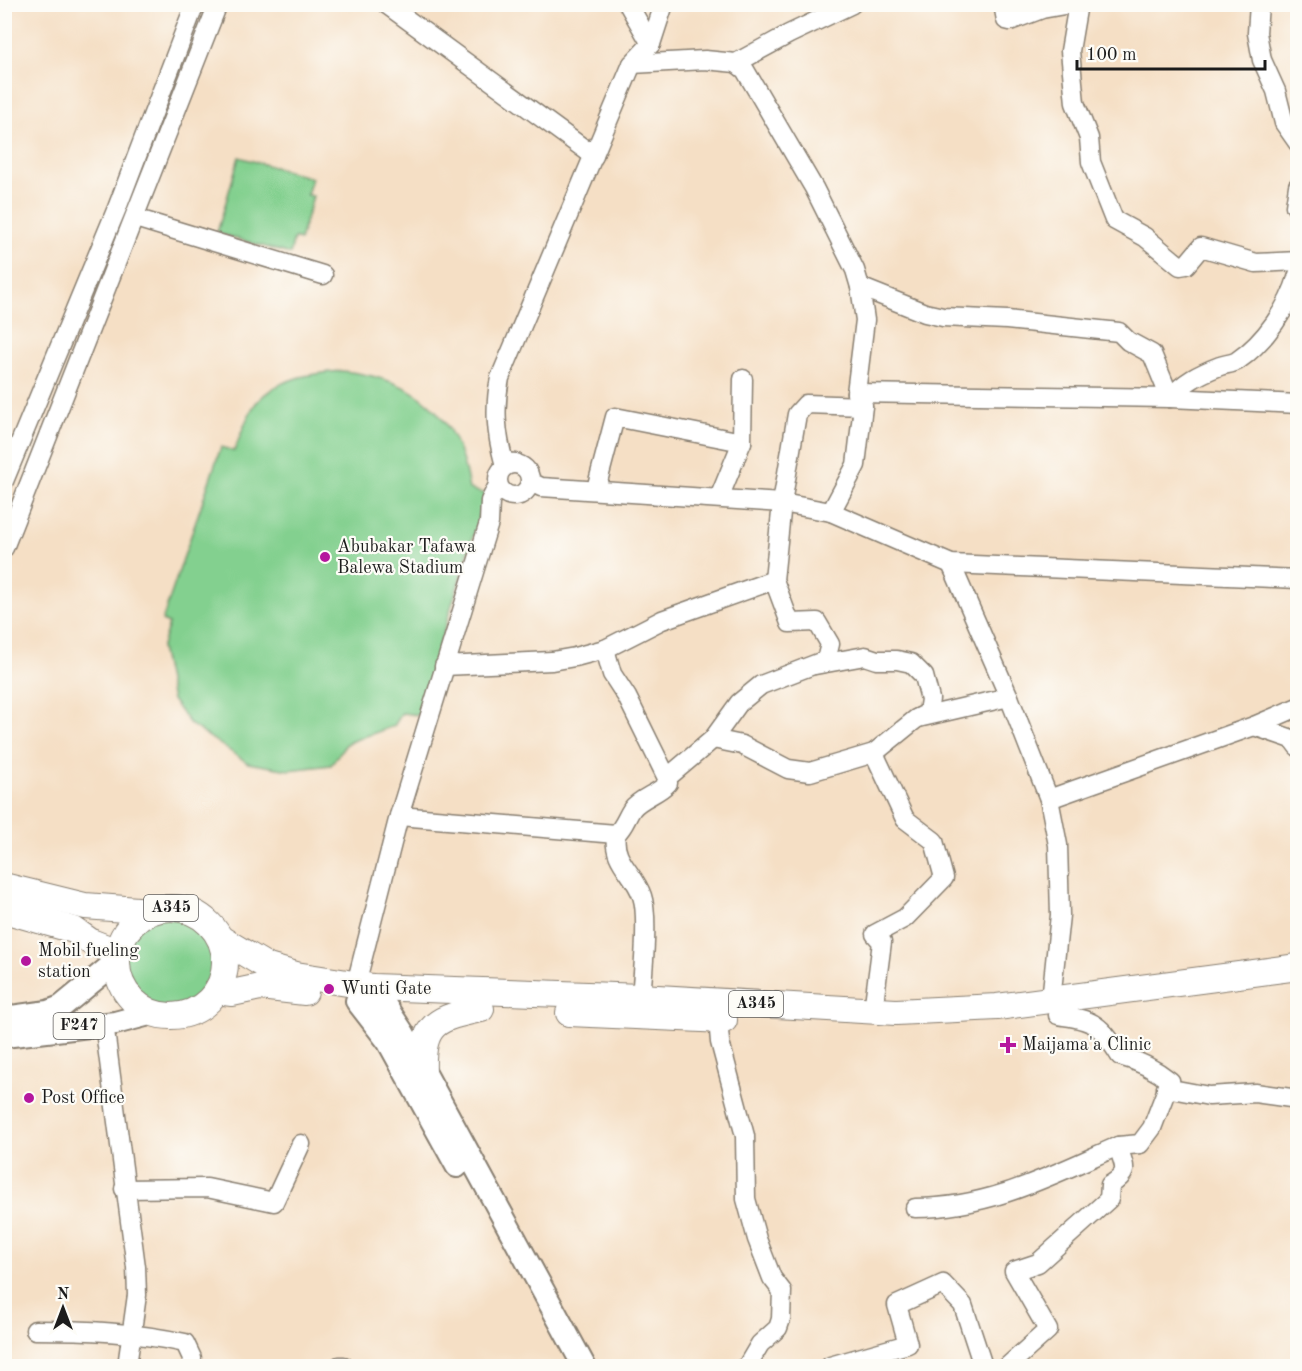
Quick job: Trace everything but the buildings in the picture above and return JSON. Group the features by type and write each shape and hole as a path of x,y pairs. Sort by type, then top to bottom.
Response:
{"highway":[{"name":"A345","path":"4,886 85,906 151,911 178,908 192,911 204,918 221,939 268,967 367,994 642,997 873,1011 947,1011 1054,1007 1298,981"},
{"path":"4,910 74,930 117,957 123,987 141,1007 153,1013 171,1016 189,1013 205,1004 217,991 225,966 221,939"},
{"name":"A345","path":"117,957 129,927 151,911"},
{"name":"A345","path":"217,991 232,993 261,987 274,987 367,994 481,1009 905,1028 995,1024 1054,1007 1298,967"},
{"path":"423,1072 423,1044 428,1032 436,1022 481,1009"}],"main road":[{"name":"F247","path":"4,1018 48,1012 61,1007 117,957"},
{"path":"367,994 423,1072 584,1366"},
{"path":"367,994 388,1041 570,1366"},
{"name":"F247","path":"4,1036 104,1023 153,1013"}],"street":[{"path":"4,481 117,208 195,4"},
{"path":"4,548 218,4"},
{"path":"386,4 594,156"},
{"path":"628,4 651,44"},
{"path":"664,4 651,44 632,64 500,378 495,412 499,443 496,463 541,487 560,486 782,503 831,512 951,564 1298,579"},
{"path":"736,63 789,34 852,4"},
{"path":"1003,4 1006,20 1010,21 1042,9 1070,4"},
{"path":"1077,4 1070,51 1075,103 1089,138 1090,162 1114,220 1145,237 1180,266 1186,265 1201,247 1256,263 1296,267 1292,293 1280,315 1256,344 1236,362 1185,381 1170,398"},
{"path":"1259,4 1257,33 1262,60 1276,91 1284,123 1298,143"},
{"path":"632,64 705,60 736,63 745,70 814,188 855,270 865,320 856,465 831,512"},
{"path":"1298,186 1295,206 1298,209"},
{"path":"135,218 323,275"},
{"path":"860,286 924,313 943,317 1007,320 1119,332 1128,341 1152,354 1170,398"},
{"path":"719,498 742,442 743,380"},
{"path":"667,778 713,739 734,709 761,685 826,660 830,644 816,622 790,623 774,580 782,503 797,414 806,404 859,400 1170,398 1298,404"},
{"path":"596,489 615,417 742,442"},
{"path":"489,523 501,506 514,496 504,493 515,473"},
{"path":"367,994 399,816 489,523 490,501 515,473"},
{"path":"915,1208 949,1208 1005,1195 1118,1146 1140,1144 1152,1128 1170,1082 1149,1067 1120,1056 1105,1033 1086,1018 1054,1007 1060,915 1058,845 1048,799 1009,697 951,564"},
{"path":"444,666 552,661 605,649 662,620 774,580"},
{"path":"605,649 612,674 627,696 668,783 661,791 633,808 624,827 616,834 614,848 642,896 645,933 642,997"},
{"path":"713,739 742,745 774,764 801,772 820,770 874,753 916,719 928,713 930,699 924,676 911,663 877,660 865,656 807,666"},
{"path":"916,719 1009,697"},
{"path":"1048,799 1254,726 1298,707"},
{"path":"1254,726 1292,739 1298,747"},
{"path":"873,1011 882,942 875,934 905,918 944,878 934,841 905,819 874,753"},
{"path":"399,816 616,834"},
{"path":"718,1019 720,1042 745,1136 746,1199 757,1239 772,1278 782,1291 781,1319 778,1328 760,1344 747,1366"},
{"path":"104,1023 137,1295 127,1366"},
{"path":"1166,1088 1209,1096 1255,1093 1298,1099"},
{"path":"124,1189 207,1188 274,1202 301,1144"},
{"path":"1008,1366 1048,1330 1014,1271 1038,1263 1108,1199 1110,1185 1123,1177 1125,1171 1118,1146"},
{"path":"830,1366 908,1344 897,1305 943,1284 963,1305 984,1366"},
{"path":"35,1330 101,1330 131,1336 151,1336 185,1343 192,1358"},
{"path":"339,1366 344,1366"}],"green space":[{"path":"239,157 312,178 307,195 313,196 300,240 294,238 290,254 217,233"},
{"name":"Abubakar Tafawa Balewa Stadium","path":"342,371 369,375 392,382 430,404 444,420 455,440 469,489 486,494 418,715 402,713 394,726 347,743 331,765 289,770 248,763 190,724 172,700 161,648 169,624 162,621 221,447 234,451 252,408 274,387 296,378"},
{"path":"169,914 187,918 202,928 212,943 216,961 212,979 202,994 187,1004 169,1008 151,1004 136,994 126,979 122,961 126,943 136,928 151,918"}],"place":[{"name":"Abubakar Tafawa Balewa Stadium","path":"325,557"},
{"name":"Mobil fueling station","path":"26,961"},
{"name":"Wunti Gate","path":"329,989"},
{"name":"Maijama'a Clinic","path":"1008,1045"},
{"name":"Post Office","path":"29,1098"}]}
